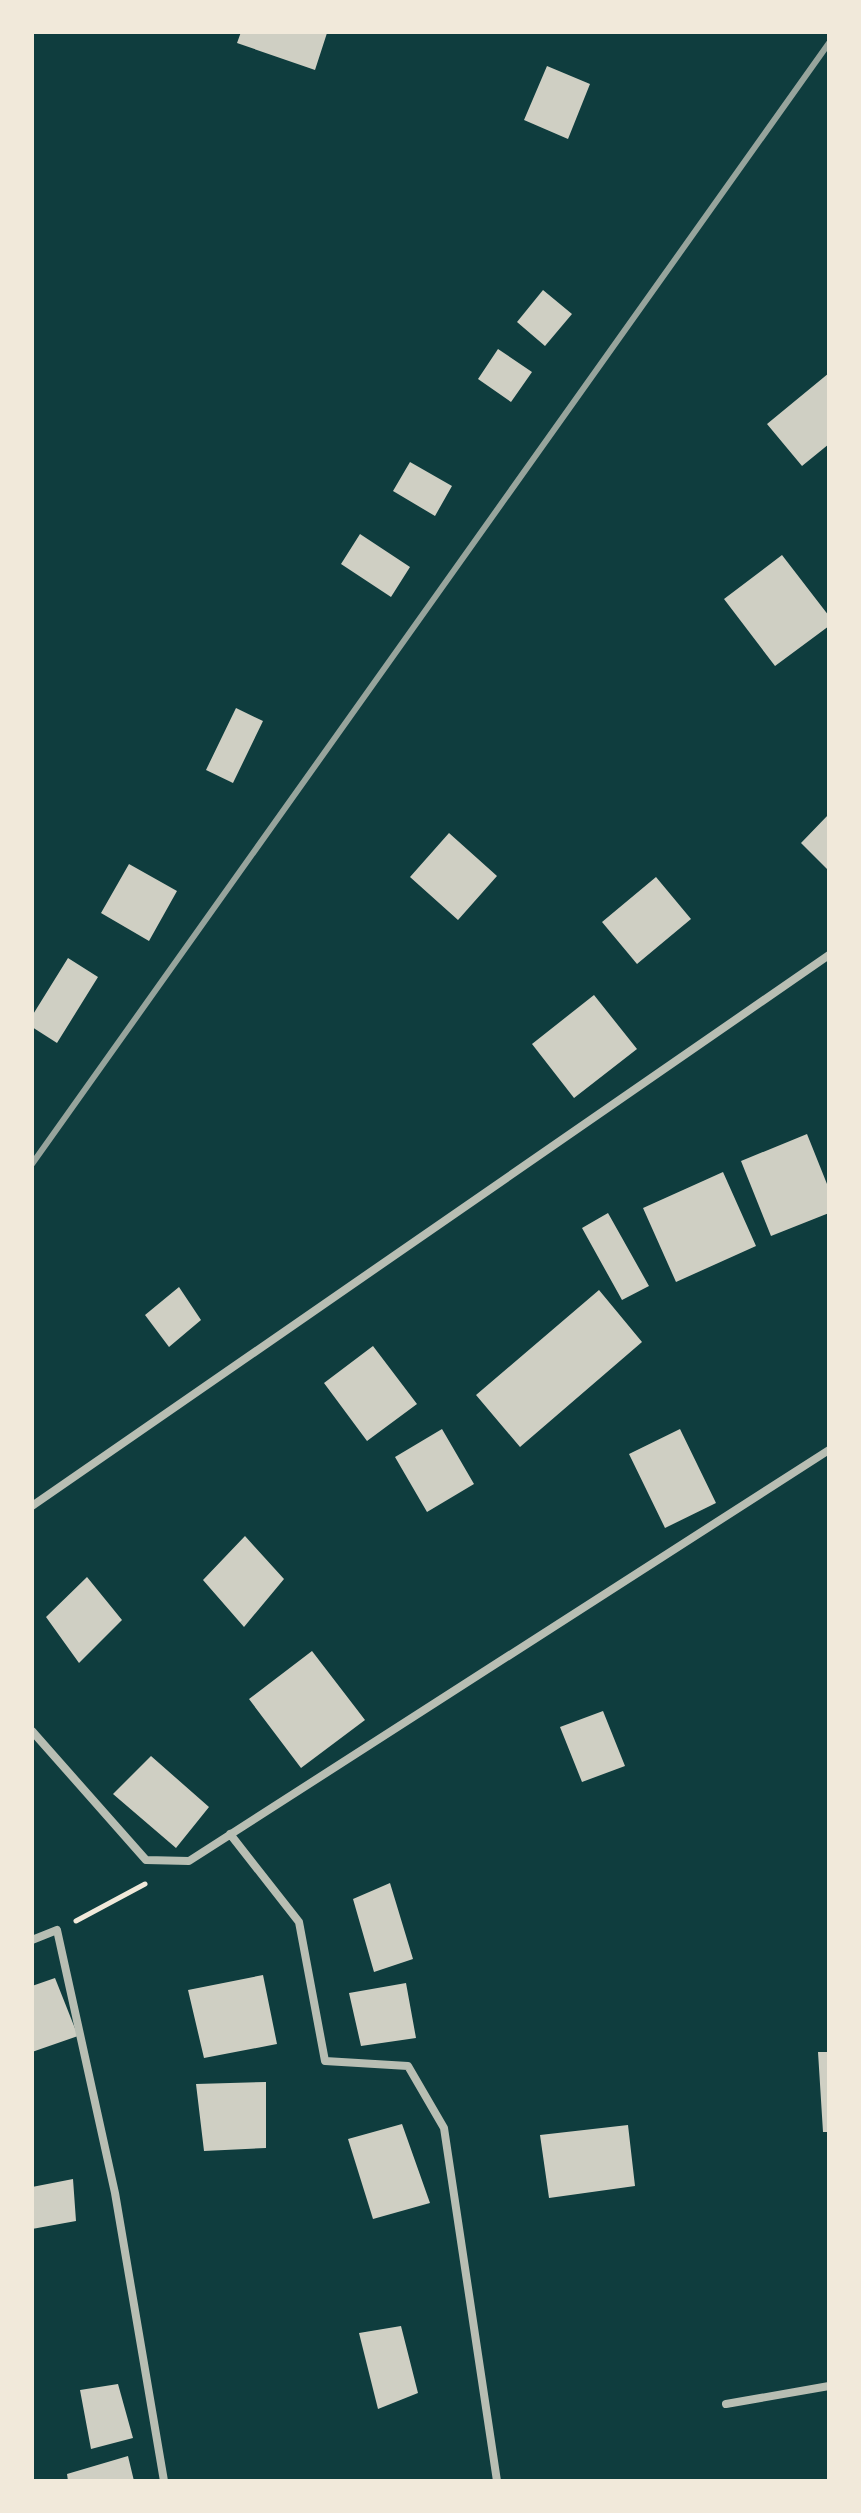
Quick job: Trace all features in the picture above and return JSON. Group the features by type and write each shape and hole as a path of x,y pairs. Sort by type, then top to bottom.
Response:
{"street":[{"path":"32,1506 829,955"},
{"path":"32,1731 146,1860 189,1861 829,1450"},
{"path":"230,1834 299,1922 325,2061 408,2066 444,2128 497,2481"},
{"path":"32,1940 57,1930 115,2193 164,2481"},
{"path":"726,2404 829,2386"}],"path":[{"path":"57,1930 150,1882"}],"building":[{"path":"241,32 327,33 315,70 237,43"},
{"path":"547,66 590,84 568,139 524,120"},
{"path":"543,290 572,314 545,346 517,322"},
{"path":"498,349 532,372 511,402 478,379"},
{"path":"829,373 829,444 802,466 767,424"},
{"path":"410,462 452,486 435,516 393,491"},
{"path":"360,534 410,567 391,597 341,564"},
{"path":"782,555 829,616 829,626 775,666 724,599"},
{"path":"236,708 263,721 233,783 206,770"},
{"path":"829,814 829,871 801,843"},
{"path":"449,833 497,876 458,920 410,877"},
{"path":"129,864 177,891 149,941 101,913"},
{"path":"656,877 691,919 637,964 602,922"},
{"path":"68,958 98,977 57,1043 32,1027 32,1016"},
{"path":"594,995 637,1049 574,1098 532,1044"},
{"path":"807,1134 829,1189 829,1213 771,1236 741,1161"},
{"path":"723,1172 756,1246 676,1282 643,1208"},
{"path":"608,1213 649,1286 622,1300 582,1228"},
{"path":"179,1287 201,1320 169,1347 145,1315"},
{"path":"599,1290 642,1342 520,1447 476,1395"},
{"path":"373,1346 417,1404 367,1441 324,1383"},
{"path":"442,1429 474,1484 427,1512 395,1457"},
{"path":"680,1429 716,1503 665,1528 629,1454"},
{"path":"245,1536 284,1579 244,1627 203,1580"},
{"path":"87,1577 122,1620 79,1663 46,1617"},
{"path":"312,1651 365,1720 301,1768 249,1699"},
{"path":"603,1711 625,1766 582,1782 560,1727"},
{"path":"151,1756 209,1807 176,1848 113,1794"},
{"path":"390,1883 413,1959 374,1972 353,1899"},
{"path":"263,1975 277,2044 204,2058 188,1990"},
{"path":"55,1978 78,2036 32,2052 32,1986"},
{"path":"406,1983 416,2038 361,2046 349,1993"},
{"path":"818,2052 829,2052 829,2132 823,2132"},
{"path":"266,2082 266,2148 204,2151 196,2084"},
{"path":"402,2124 430,2203 373,2219 348,2139"},
{"path":"628,2125 635,2186 549,2198 540,2135"},
{"path":"73,2179 76,2221 32,2229 32,2187"},
{"path":"401,2326 418,2393 378,2409 359,2333"},
{"path":"118,2384 133,2438 91,2449 80,2390"},
{"path":"128,2456 134,2481 68,2481 67,2474"}],"railway":[{"path":"32,1164 829,43"}]}
